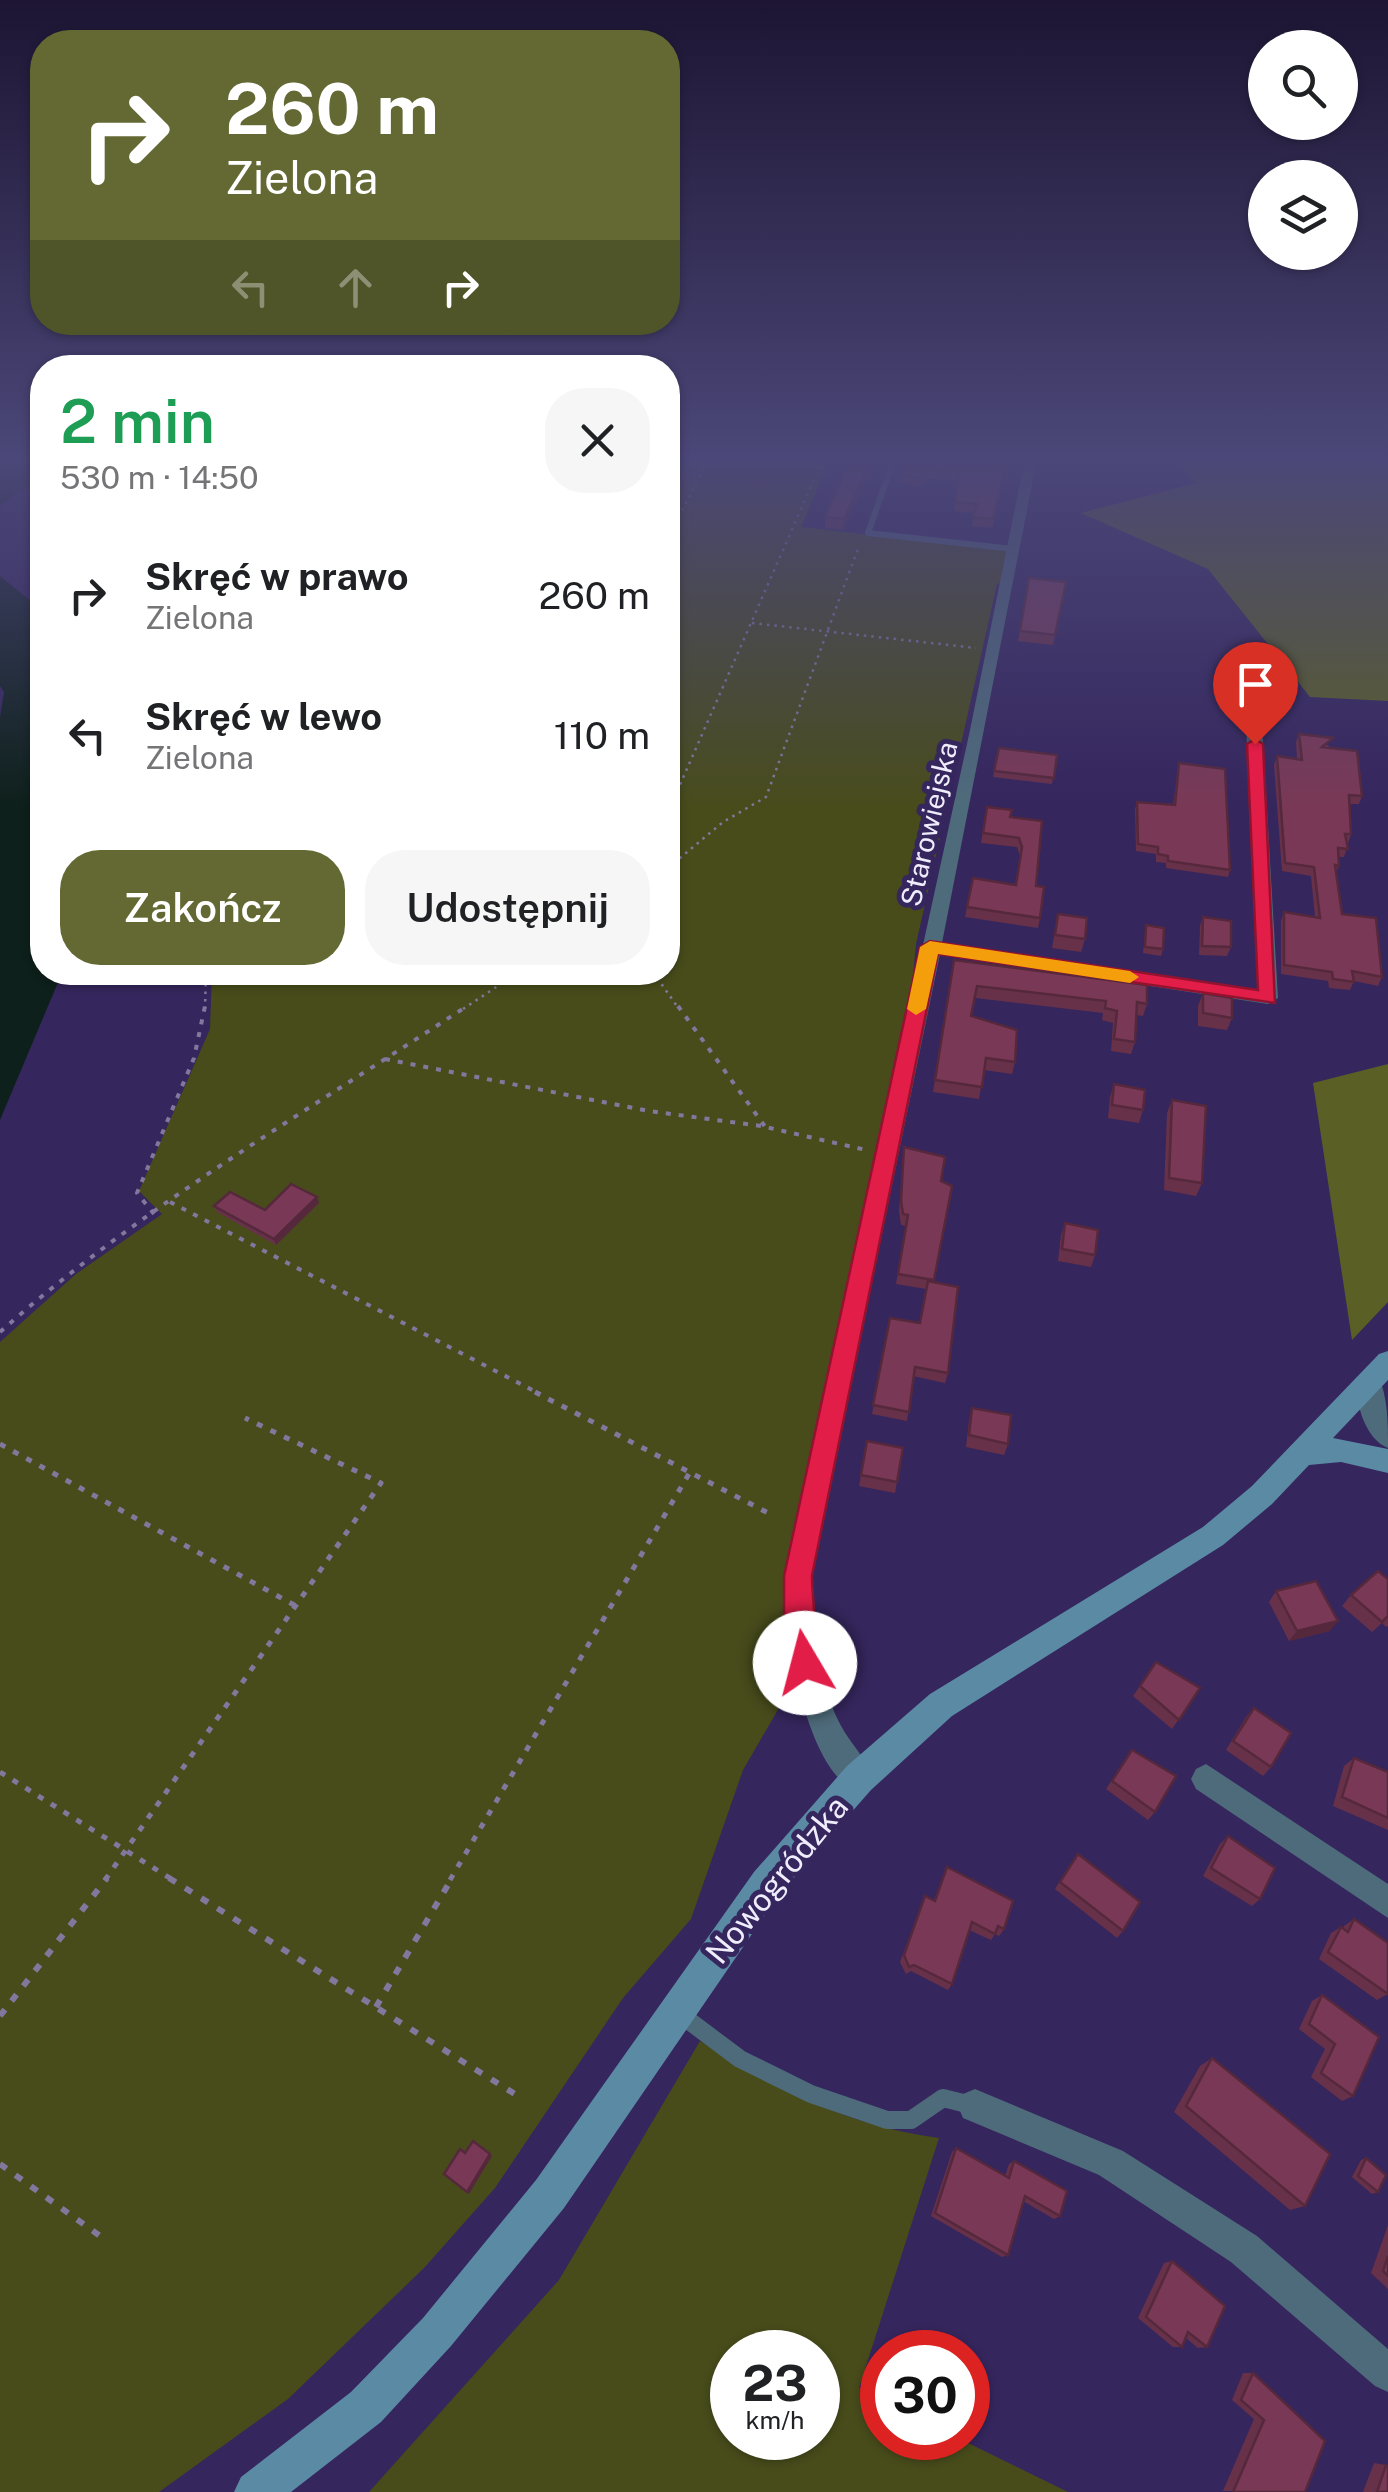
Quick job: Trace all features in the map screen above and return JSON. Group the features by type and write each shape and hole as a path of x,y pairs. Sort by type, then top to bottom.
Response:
{"main road":[{"name":"Nowogródzka","path":"256,2492 366,2407 437,2332 550,2194 766,1884 859,1778 941,1705 1213,1536 1302,1454 1379,1372"},
{"path":"1302,1454 1341,1450 1388,1461"}],"street":[{"name":"Starowiejska","path":"859,1778 836,1750 813,1698 798,1630 798,1576 1008,575"},
{"path":"930,947 1268,998 1254,724"},
{"path":"1379,1372 1376,1421 1388,1437"},
{"path":"1206,1779 1388,1902"},
{"path":"975,2106 1111,2164 1244,2249 1388,2372"}],"lane":[{"path":"676,2011 740,2059 810,2094 887,2120 911,2120 943,2098 975,2106"}],"path":[{"path":"680,785 772,575"},
{"path":"680,858 723,822 766,797 848,575"},
{"path":"752,623 993,650"},
{"path":"154,1214 137,1194 194,1060 207,985"},
{"path":"0,1332 44,1294 170,1202 498,985"},
{"path":"663,985 766,1128"},
{"path":"384,1060 649,1111 766,1128 886,1154"},
{"path":"170,1202 774,1516"},
{"path":"0,2016 127,1852 381,1483 245,1418"},
{"path":"0,1444 296,1606"},
{"path":"376,2007 690,1472"},
{"path":"0,1772 518,2096"},
{"path":"0,2164 107,2241"}],"green space":[{"path":"680,575 1013,575 997,584 916,944 896,1157 801,1623 806,1677 790,1689 743,1770 691,1919 623,1998 495,2188 424,2268 288,2399 159,2492 0,2492 0,1342 76,1274 162,1214 139,1191 210,1029 212,985 680,985"},
{"path":"1213,575 1388,575 1388,701 1310,697"},
{"path":"1388,1064 1388,1302 1352,1340 1313,1083"},
{"path":"700,2041 759,2075 843,2115 939,2138 878,2330 860,2330 860,2460 990,2460 990,2454 1068,2492 369,2492 559,2280"}],"shaded area":[{"path":"0,576 30,600 30,985 57,985 0,1120 0,717 4,692 0,686"}],"building":[{"path":"1029,578 1066,582 1055,635 1020,631"},
{"path":"1299,734 1333,738 1322,747 1357,751 1362,796 1349,795 1351,834 1345,834 1348,849 1338,848 1339,866 1335,865 1342,914 1376,918 1382,977 1352,971 1354,982 1333,979 1332,972 1284,965 1284,912 1320,918 1314,867 1285,863 1277,756 1302,760"},
{"path":"999,748 1057,755 1054,778 994,771"},
{"path":"1179,763 1225,769 1230,870 1168,861 1168,856 1158,854 1158,847 1138,844 1137,802 1175,805"},
{"path":"987,807 1012,810 1010,817 1042,821 1036,886 1044,887 1040,918 967,907 973,878 1016,885 1022,847 1019,838 983,833"},
{"path":"1058,914 1087,918 1085,939 1055,935"},
{"path":"1203,917 1231,921 1231,947 1202,946"},
{"path":"1146,925 1164,928 1163,949 1145,947"},
{"path":"954,960 1147,985 1147,1004 1137,1002 1135,1042 1114,1039 1117,1011 1105,1008 1106,1001 977,986 971,1016 1017,1030 1015,1062 986,1058 982,1087 935,1080"},
{"path":"1203,993 1232,998 1232,1018 1203,1013"},
{"path":"1114,1084 1145,1090 1143,1110 1112,1105"},
{"path":"1172,1100 1206,1106 1202,1183 1169,1178"},
{"path":"904,1147 945,1157 941,1181 952,1186 934,1280 898,1274 908,1215 903,1214 901,1201"},
{"path":"291,1184 317,1197 274,1239 214,1206 230,1192 265,1210"},
{"path":"1065,1223 1098,1230 1095,1255 1062,1249"},
{"path":"928,1281 958,1287 948,1373 915,1367 909,1412 873,1405 890,1318 920,1323"},
{"path":"972,1408 1011,1415 1008,1444 969,1435"},
{"path":"867,1441 903,1448 897,1482 861,1475"},
{"path":"1378,1571 1388,1579 1388,1616 1382,1622 1351,1595"},
{"path":"1316,1581 1338,1621 1297,1631 1276,1591"},
{"path":"1156,1662 1200,1688 1179,1720 1140,1686"},
{"path":"1254,1708 1291,1733 1271,1767 1233,1741"},
{"path":"1132,1750 1176,1776 1155,1812 1112,1781"},
{"path":"1354,1758 1388,1772 1388,1818 1342,1797"},
{"path":"1228,1836 1275,1868 1260,1899 1211,1868"},
{"path":"1078,1854 1140,1902 1123,1931 1060,1882"},
{"path":"947,1867 1013,1901 1004,1929 998,1926 995,1934 972,1922 952,1984 914,1965 909,1967 904,1955 925,1896 935,1901"},
{"path":"1354,1919 1388,1943 1388,1994 1328,1952 1341,1927 1348,1932"},
{"path":"1322,1995 1379,2037 1353,2096 1321,2073 1335,2044 1309,2024"},
{"path":"1212,2058 1330,2154 1305,2206 1186,2106"},
{"path":"473,2141 490,2154 467,2192 444,2174 460,2149 465,2153"},
{"path":"956,2148 1009,2178 1014,2161 1067,2191 1060,2216 1025,2196 1008,2255 935,2213"},
{"path":"1366,2158 1386,2175 1378,2192 1358,2176"},
{"path":"1172,2261 1225,2306 1207,2347 1188,2332 1182,2347 1146,2317"},
{"path":"1253,2373 1325,2441 1305,2492 1233,2492 1264,2420 1241,2400"},
{"path":"1386,2465 1388,2492 1377,2492"}],"slow traffic":[{"path":"916,1009 930,947 1130,977"}],"route":[{"path":"805,1663 798,1630 798,1576 930,947 1268,998 1255,744"}]}
